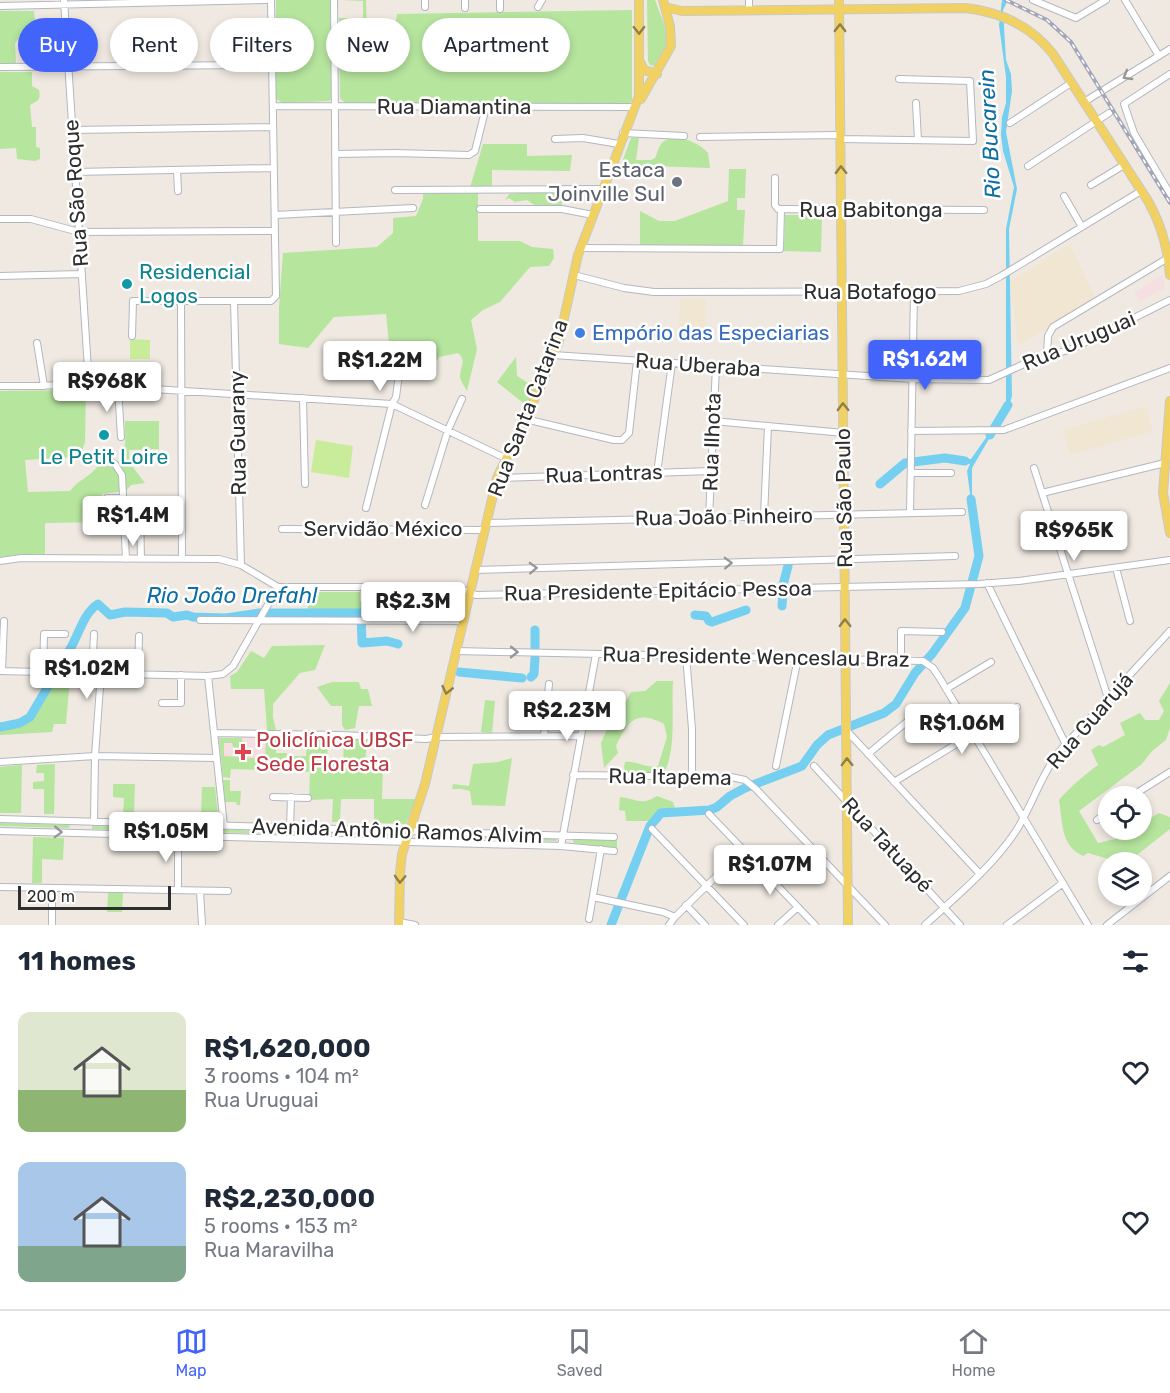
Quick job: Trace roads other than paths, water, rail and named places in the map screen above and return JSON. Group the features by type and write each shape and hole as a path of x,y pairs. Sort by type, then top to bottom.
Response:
{"main road":[{"name":"Rua Santa Catarina","path":"399,924 400,873 406,842 425,784 497,478 553,355 562,330 581,248 640,92 639,0"},
{"name":"Rua Santa Catarina","path":"635,107 657,74 671,46 670,26 664,4"},
{"path":"664,4 682,11 749,10 840,4 966,8 996,13 1025,27 1053,54 1141,191 1168,244 1170,275"},
{"name":"Rua São Paulo","path":"840,4 848,925"},
{"path":"670,26 674,17 682,11"},
{"path":"640,60 644,70 657,74"},
{"path":"1170,403 1164,503 1170,533"}],"street":[{"path":"0,6 64,2 269,0 270,18"},
{"path":"334,0 336,243"},
{"path":"465,0 465,8"},
{"path":"500,0 500,9"},
{"path":"538,7 542,0"},
{"path":"749,0 749,10"},
{"path":"1033,0 1076,18 1106,0"},
{"path":"1125,0 1159,56"},
{"name":"Rua São Roque","path":"64,2 65,18"},
{"path":"1083,102 1170,49"},
{"path":"98,66 210,65"},
{"path":"0,67 18,67"},
{"name":"Rua São Roque","path":"69,72 88,385"},
{"path":"132,336 133,302 274,299 276,293 272,72"},
{"path":"1170,74 1124,104 1134,133 1170,194"},
{"path":"700,137 841,137 973,141 970,81 898,79"},
{"path":"1010,123 1071,83"},
{"path":"916,103 918,140"},
{"name":"Rua Diamantina","path":"273,106 635,107"},
{"path":"335,154 473,154 486,107"},
{"path":"1028,166 1110,113"},
{"path":"72,130 273,127"},
{"path":"623,133 684,136"},
{"path":"555,139 583,138 619,144"},
{"path":"1091,185 1124,165"},
{"path":"75,172 274,168"},
{"path":"177,170 178,191"},
{"path":"775,178 775,205 781,209"},
{"path":"395,190 602,189"},
{"name":"Rua Botafogo","path":"574,275 645,291 914,293 958,291 986,284 1012,270 1141,191"},
{"path":"1064,196 1082,226"},
{"path":"275,215 413,208"},
{"path":"480,209 562,209 593,215"},
{"name":"Rua Babitonga","path":"581,248 780,249 781,209 984,210"},
{"path":"0,219 31,219 79,232 275,231"},
{"path":"1047,356 1048,336 1053,327 1168,258"},
{"path":"0,276 82,274"},
{"path":"910,513 914,293"},
{"name":"Rua Uruguai","path":"843,374 912,379 984,380 1074,348 1170,300"},
{"path":"181,301 182,559"},
{"name":"Rua Guarany","path":"234,301 241,565"},
{"path":"37,343 44,386"},
{"path":"913,354 965,353 965,345"},
{"name":"Rua Uberaba","path":"553,355 843,374"},
{"path":"525,419 615,440 625,438 629,433 637,361"},
{"path":"657,472 672,363"},
{"path":"366,508 392,404 396,397 400,366"},
{"name":"Rua Ilhota","path":"709,518 716,366"},
{"path":"912,431 998,431 1170,368"},
{"path":"0,386 88,385 392,404 505,458"},
{"path":"118,387 121,437"},
{"path":"303,398 305,484"},
{"path":"425,505 448,430 462,399"},
{"path":"713,421 844,433"},
{"path":"764,516 768,426"},
{"path":"1042,493 1167,456"},
{"path":"108,460 115,464 122,475 126,559"},
{"path":"1034,468 1108,698"},
{"name":"Rua Lontras","path":"497,478 711,471"},
{"path":"911,473 951,473"},
{"path":"107,498 123,498"},
{"path":"141,512 141,559"},
{"name":"Rua João Pinheiro","path":"485,526 764,516 962,512"},
{"name":"Servidão México","path":"282,529 485,526"},
{"path":"475,570 955,556"},
{"path":"0,561 21,558 219,559 241,565 278,587 233,666 223,674 208,676 1,671 4,621"},
{"name":"Rua Presidente Epitácio Pessoa","path":"278,587 455,587 476,595 969,584 1068,574 1170,560"},
{"path":"1116,568 1130,621"},
{"path":"983,583 1065,744"},
{"path":"200,620 262,615 360,620 463,621"},
{"path":"900,660 901,631 942,632"},
{"name":"Rua Guarujá","path":"925,925 980,874 1006,845 1024,818 1050,763 1170,631"},
{"path":"43,672 44,634 65,634"},
{"path":"92,673 94,634"},
{"path":"138,674 139,636"},
{"name":"Rua Presidente Wenceslau Braz","path":"456,651 925,662 936,672 1088,925"},
{"path":"561,846 561,835 596,654"},
{"path":"686,656 692,729 692,777"},
{"path":"776,766 798,658"},
{"path":"946,689 991,662"},
{"path":"94,822 100,673"},
{"path":"162,703 181,703 181,675"},
{"path":"208,676 224,826"},
{"path":"544,736 549,684"},
{"path":"894,782 1017,707"},
{"path":"868,754 909,720"},
{"path":"846,728 980,874"},
{"path":"214,733 426,739 436,737 580,736"},
{"path":"0,762 95,756 217,758"},
{"name":"Rua Tatuapé","path":"814,766 960,925"},
{"path":"1148,786 1170,772"},
{"name":"Rua Itapema","path":"573,775 735,777 749,782 885,925"},
{"path":"273,797 308,798"},
{"path":"290,828 291,797"},
{"path":"709,814 815,925"},
{"name":"Avenida Antônio Ramos Alvim","path":"0,819 614,837"},
{"path":"306,839 326,837 326,831 320,828"},
{"path":"652,829 744,925"},
{"name":"Avenida Antônio Ramos Alvim","path":"0,831 561,846 614,851"},
{"path":"178,835 178,890"},
{"path":"589,919 601,849"},
{"path":"669,925 686,905 743,850"},
{"path":"1107,925 1170,876"},
{"path":"1007,925 1063,883"},
{"path":"0,887 228,891"},
{"path":"52,888 52,925"},
{"path":"200,891 202,925"},
{"path":"593,897 663,912 675,917"},
{"path":"686,905 705,925"},
{"path":"778,925 798,907"},
{"path":"399,924 415,925"}],"water":[{"path":"1002,0 1008,0 1003,10 1006,60 1011,74 1012,91 1006,132 1017,189 1009,229 1012,396 972,468 972,509 967,471 970,464 953,460 971,459 997,422 1006,403 1006,229 1014,187 1003,151 1001,135 1006,103 1006,77 999,25"}],"waterway":[{"name":"Rio Bucarein","path":"990,435 1008,405"},
{"name":"Rio João Drefahl","path":"880,484 905,463 945,458 965,461"},
{"name":"Rio Bucarein","path":"611,925 650,826 661,813 710,810 717,807 730,796 745,788 802,766 817,745 828,735 884,713 896,704 915,673 932,654 965,608 979,556 971,499"},
{"name":"Rio João Drefahl","path":"783,585 788,566"},
{"name":"Rio João Drefahl","path":"782,606 783,591"},
{"path":"361,613 362,603"},
{"name":"Rio João Drefahl","path":"67,654 84,620 98,604 110,615 125,612 167,613 173,617 187,615 226,618 259,613 361,613 362,643 387,641 398,644"},
{"name":"Rio João Drefahl","path":"695,615 706,616 712,622 746,610"},
{"name":"Rio João Drefahl","path":"535,630 535,648"},
{"name":"Rio João Drefahl","path":"531,677 534,674 535,658"},
{"name":"Rio João Drefahl","path":"459,672 522,678"},
{"name":"Rio João Drefahl","path":"0,727 20,723 30,717 53,678"}],"railway":[{"path":"1006,0 1047,20 1071,42 1170,203"}],"place":[{"name":"Estaca Joinville Sul","path":"677,182"},
{"name":"Residencial Logos","path":"127,284"},
{"name":"Empório das Especiarias","path":"580,333"},
{"name":"Le Petit Loire","path":"104,435"},
{"name":"Policlínica UBSF Sede Floresta","path":"243,752"}]}
